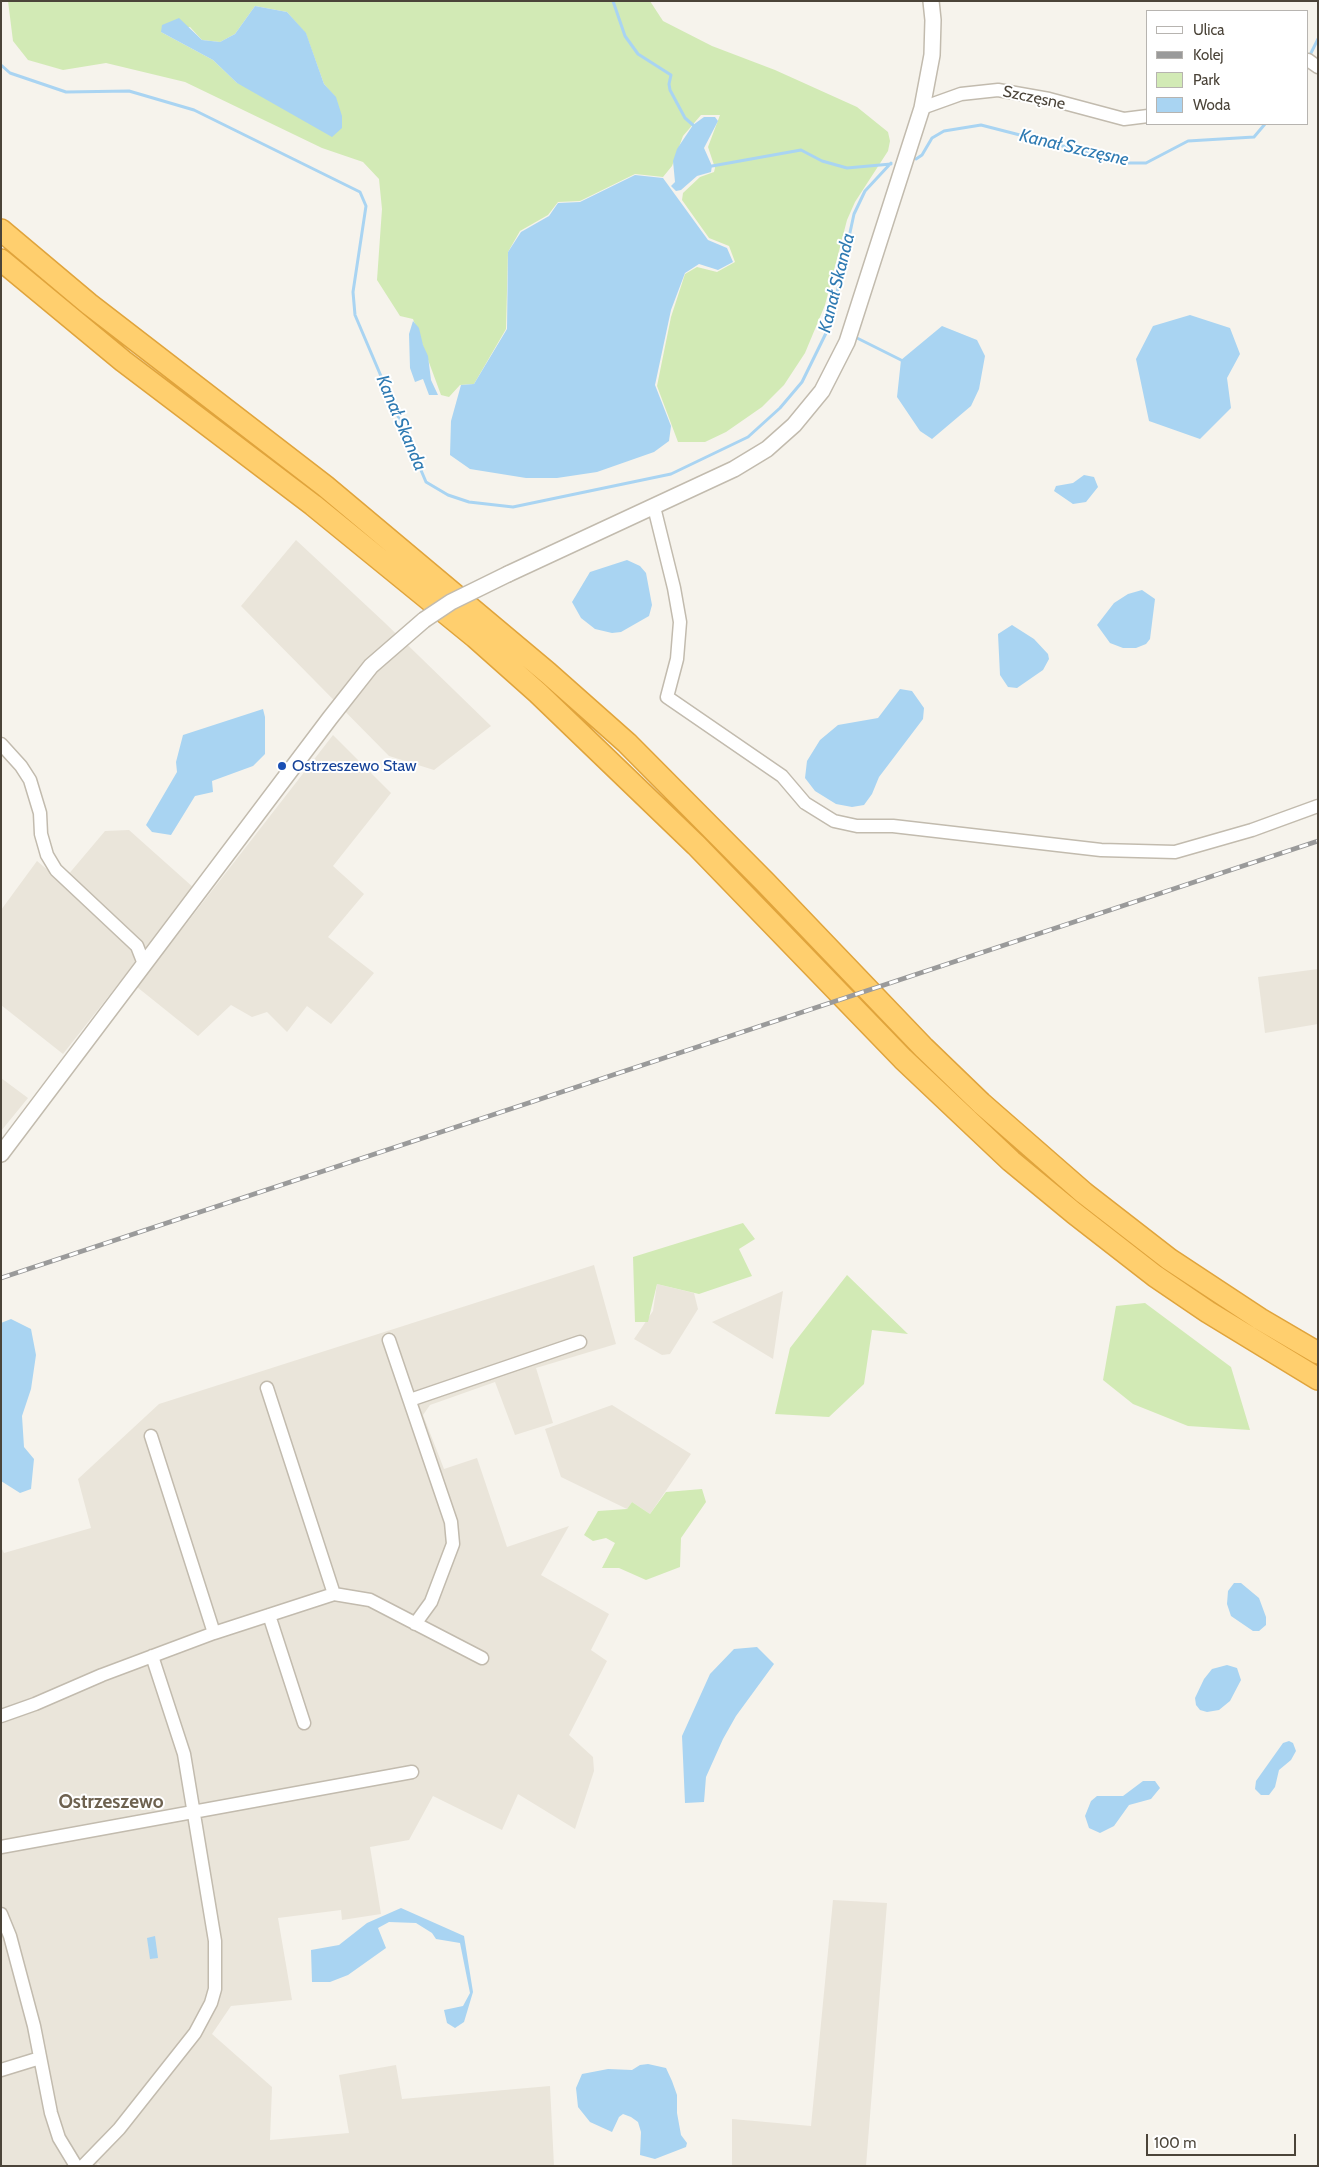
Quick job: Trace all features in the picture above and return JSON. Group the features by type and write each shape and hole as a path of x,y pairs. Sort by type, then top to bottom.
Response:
{"highway":[{"path":"1,230 89,304 325,486 562,686 632,749 766,884 924,1048 995,1115 1084,1193 1169,1259 1260,1319 1318,1353"},
{"path":"1,260 131,367 313,505 447,614 538,693 696,845 903,1058 1011,1161 1074,1214 1155,1276 1247,1337 1318,1379"}],"street":[{"path":"1,1154 371,666 424,620 451,602 734,469 767,449 794,425 822,391 847,342 922,108 932,55 933,20 931,1"},
{"name":"Szczęsne","path":"922,108 961,94 998,90 1049,99 1124,119 1146,116"},
{"path":"654,507 674,588 680,622 677,659 667,697 782,776 805,803 834,821 857,826 893,826 1102,850 1175,852 1252,830 1318,806"},
{"path":"1,744 21,766 30,780 40,812 41,834 47,855 56,870 137,946 144,964"},
{"path":"389,1340 451,1522 453,1544 431,1602 415,1624"},
{"path":"410,1400 580,1342"},
{"path":"267,1388 334,1594"},
{"path":"151,1436 214,1634"},
{"path":"1,1716 152,1656 334,1594 370,1600 482,1658"},
{"path":"270,1615 304,1723"},
{"path":"83,2166 118,2128 195,2033 211,2003 215,1989 216,1942 192,1810 184,1754 152,1656"},
{"path":"1,1846 192,1810 323,1790 412,1772"},
{"path":"1,1914 10,1936 59,2138 76,2166"},
{"path":"1,2070 40,2058"}],"shaded area":[{"path":"296,540 491,726 434,770 389,756 241,606"},
{"path":"333,735 391,793 333,866 364,894 328,937 374,973 331,1024 307,1006 287,1032 267,1012 252,1017 231,1005 198,1036 137,987"},
{"path":"129,830 194,888 63,1054 1,1005 1,910 37,861 62,882 105,831"},
{"path":"1318,969 1318,1024 1265,1033 1258,977"},
{"path":"1,1078 28,1098 1,1131"},
{"path":"594,1265 616,1344 536,1368 553,1423 515,1435 495,1382 430,1405 423,1415 444,1469 477,1458 507,1547 569,1526 541,1575 609,1614 591,1650 607,1661 569,1735 593,1757 594,1771 575,1829 518,1794 502,1830 433,1796 409,1840 370,1847 381,1914 342,1920 341,1910 278,1918 292,2000 231,2006 212,2034 272,2087 270,2140 349,2133 339,2075 396,2065 402,2099 550,2086 554,2166 102,2166 98,2163 96,2166 1,2166 1,1547 4,1553 91,1528 78,1479 159,1404"},
{"path":"657,1284 694,1293 698,1309 670,1354 662,1355 634,1339 653,1311"},
{"path":"783,1291 773,1359 712,1322"},
{"path":"612,1405 691,1454 650,1514 632,1502 627,1509 561,1477 545,1429"},
{"path":"833,1900 887,1903 866,2166 732,2166 732,2119 811,2126"}],"green space":[{"path":"8,1 650,1 663,21 712,46 775,70 857,107 888,132 890,141 888,151 855,202 847,220 825,305 805,353 784,385 762,407 726,432 705,442 678,442 657,386 671,317 685,274 697,267 717,272 735,262 729,246 709,238 682,200 683,193 700,177 714,172 715,168 708,147 720,115 701,115 683,136 672,166 663,177 635,174 580,201 558,202 548,215 520,231 508,252 506,329 474,384 460,385 449,397 441,395 413,319 400,316 377,280 382,209 379,179 363,162 322,148 185,82 106,63 63,70 28,60 13,41","holes":["255,6 287,12 306,34 324,84 336,98 237,83 213,60 161,32 190,27 202,40 220,42 235,34"]},
{"path":"743,1223 755,1239 739,1249 752,1276 699,1294 657,1284 648,1322 635,1322 633,1257"},
{"path":"847,1275 908,1334 872,1330 864,1384 829,1417 775,1414 790,1348"},
{"path":"1145,1303 1231,1367 1250,1430 1188,1426 1133,1404 1103,1380 1116,1306"},
{"path":"702,1489 706,1502 681,1538 680,1567 646,1580 619,1568 602,1568 615,1543 606,1538 593,1541 584,1535 598,1511 627,1509 632,1502 650,1514 666,1492"}],"water":[{"path":"255,6 287,12 306,33 324,84 336,97 342,116 342,128 332,137 237,83 213,60 161,32 162,25 179,18 202,40 220,42 235,34"},
{"path":"704,117 715,117 718,121 704,148 712,166 711,172 697,176 681,190 676,191 671,186 675,182 673,161 677,149 693,125"},
{"path":"635,175 663,178 708,240 727,248 733,262 718,270 699,264 685,273 671,310 655,385 671,426 669,441 654,452 597,472 557,478 526,478 470,469 450,455 451,421 461,385 474,384 507,329 508,252 521,232 549,216 558,203 580,202"},
{"path":"1190,315 1230,328 1240,354 1227,378 1231,408 1200,439 1149,421 1136,359 1153,326"},
{"path":"413,321 419,328 428,356 431,380 438,395 429,395 423,379 415,382 410,368 409,334"},
{"path":"942,326 977,340 985,356 979,389 971,406 932,439 920,431 897,397 901,360"},
{"path":"1084,475 1094,477 1098,487 1086,502 1073,504 1054,491 1056,486 1073,483"},
{"path":"627,560 640,566 646,573 652,605 649,616 621,632 612,633 595,629 581,618 572,602 590,572"},
{"path":"1142,590 1155,599 1150,639 1146,644 1136,648 1123,648 1110,643 1097,625 1114,603 1128,594"},
{"path":"1012,625 1034,639 1048,654 1049,659 1043,670 1017,688 1008,687 1000,675 998,634"},
{"path":"900,689 912,691 924,708 923,719 879,777 872,794 864,805 852,807 836,804 815,791 805,778 807,761 820,740 838,725 878,718"},
{"path":"263,709 265,717 265,754 253,766 212,781 213,792 195,796 171,835 152,832 146,825 177,772 176,762 183,735"},
{"path":"11,1319 31,1329 36,1355 31,1389 22,1416 24,1447 34,1459 31,1489 20,1493 1,1481 1,1323"},
{"path":"1234,1583 1241,1583 1259,1598 1266,1617 1266,1625 1259,1631 1253,1631 1231,1616 1227,1604 1228,1591"},
{"path":"757,1647 774,1664 736,1716 723,1739 706,1777 704,1802 685,1803 682,1736 710,1674 734,1649"},
{"path":"1227,1665 1237,1668 1241,1680 1230,1701 1219,1710 1207,1712 1200,1710 1196,1705 1195,1698 1204,1679 1212,1669"},
{"path":"1289,1741 1293,1743 1296,1751 1291,1760 1279,1770 1275,1787 1269,1795 1261,1795 1255,1789 1256,1781 1283,1743"},
{"path":"1143,1781 1155,1781 1160,1788 1151,1799 1129,1805 1114,1826 1100,1833 1089,1828 1085,1816 1091,1801 1097,1796 1123,1796"},
{"path":"401,1908 464,1936 473,1992 464,2022 455,2028 447,2023 444,2010 463,2006 470,1993 460,1943 436,1939 432,1933 416,1923 389,1922 378,1928 386,1948 348,1975 330,1982 312,1982 311,1950 339,1945 367,1923"},
{"path":"155,1936 158,1958 150,1959 147,1938"},
{"path":"648,2064 666,2068 677,2095 677,2113 681,2135 687,2143 686,2147 655,2159 640,2155 641,2132 638,2122 623,2114 619,2117 612,2132 590,2122 578,2107 576,2088 582,2074 608,2069 632,2070 640,2065"}],"waterway":[{"path":"613,1 625,36 638,54 671,75 670,90 685,118 693,125"},
{"name":"Kanał Szczęsne","path":"1309,57 1318,39"},
{"name":"Kanał Skanda","path":"1,65 10,73 66,92 129,91 194,110 360,192 366,206 353,292 355,315 426,482 448,495 469,502 513,507 671,474 748,437 780,408 802,382 830,325 854,214 865,191 891,163"},
{"name":"Kanał Szczęsne","path":"916,159 922,155 932,138 944,131 981,125 1129,163 1146,163 1188,141 1254,137 1264,125"},
{"path":"712,166 801,150 822,161 847,168 891,164"},
{"path":"857,338 901,360"}],"railway":[{"path":"1,1278 1318,841"}],"place":[{"name":"Ostrzeszewo Staw","path":"282,766"}],"district":[{"name":"Ostrzeszewo","path":"111,1802"}]}
